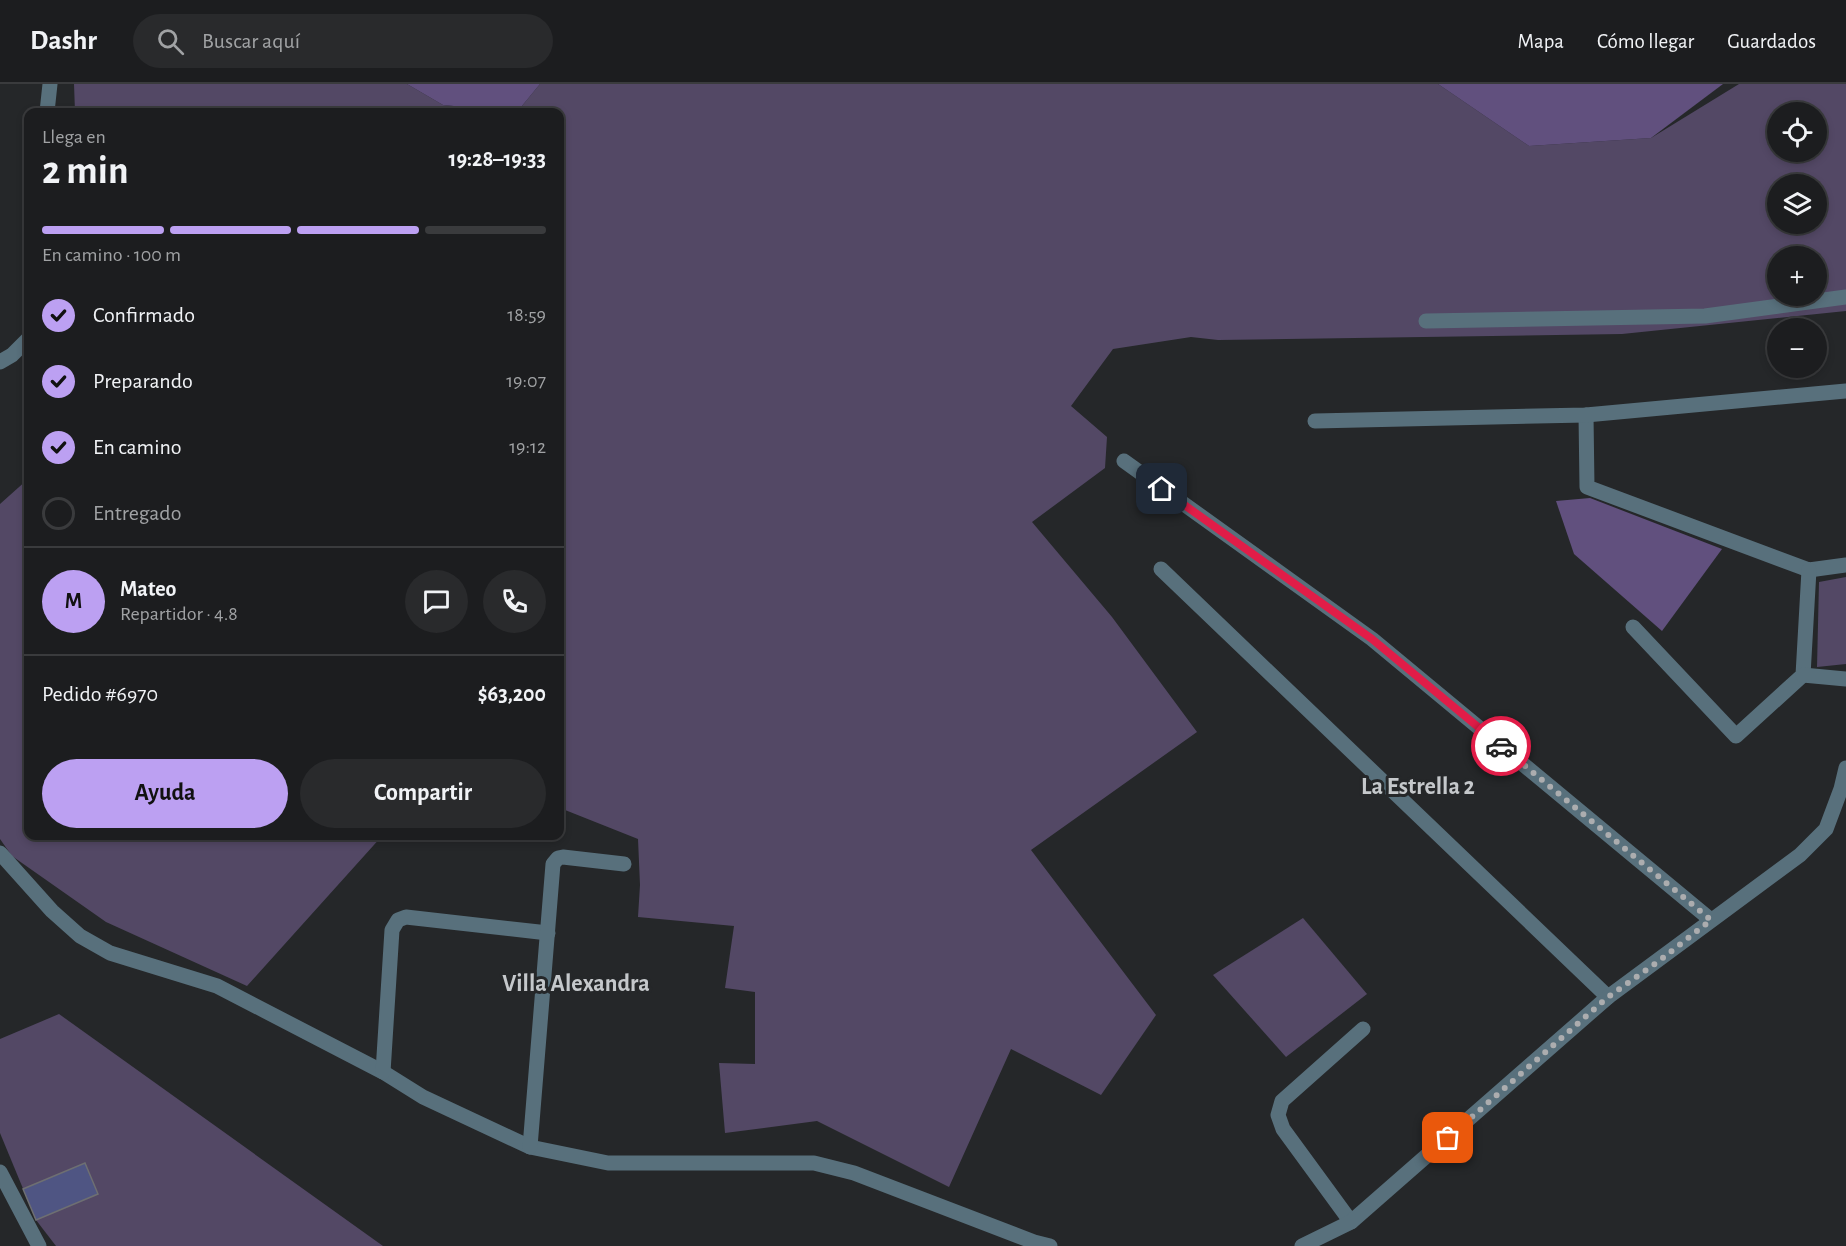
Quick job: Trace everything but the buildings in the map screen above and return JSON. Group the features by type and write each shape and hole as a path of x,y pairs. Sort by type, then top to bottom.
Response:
{"street":[{"path":"47,108 50,84"},
{"path":"1426,321 1705,316 1846,297"},
{"path":"0,362 12,355 24,343"},
{"path":"1315,422 1586,416 1846,391"},
{"path":"1586,416 1587,487 1809,570 1846,565"},
{"path":"1124,461 1372,639 1711,920"},
{"path":"1161,569 1608,997"},
{"path":"1633,627 1736,736 1803,675 1809,570"},
{"path":"1803,675 1846,680"},
{"path":"1302,1246 1351,1222 1608,997 1800,855 1826,829 1846,768"},
{"path":"0,853 51,911 80,936 110,953 217,986 383,1072 423,1096 530,1147 608,1163 814,1163 854,1173 1034,1242 1050,1246"},
{"path":"530,1147 553,864 558,858 624,864"},
{"path":"383,1072 392,930 398,920 406,917 548,933"},
{"path":"1351,1222 1283,1129 1278,1115 1282,1101 1363,1029"},
{"path":"0,1172 39,1246"}],"shaded area":[{"path":"74,84 407,84 443,105 469,108 75,108"},
{"path":"407,84 540,84 520,108 443,105"},
{"path":"540,84 1438,84 1529,146 1651,138 1739,84 1846,84 1846,311 1622,334 1218,340 1191,337 1113,349 1071,406 1107,437 1105,468 1032,522 1112,617 1197,732 1031,850 1156,1015 1101,1095 1011,1049 949,1187 817,1121 725,1133 719,1063 755,1064 755,992 725,988 734,926 638,917 640,885 638,839 564,810 564,108 520,108"},
{"path":"1438,84 1723,84 1651,138 1529,146"},
{"path":"24,483 24,840 378,840 247,986 106,922 12,856 0,839 0,504"},
{"path":"1590,498 1722,549 1662,631 1574,554 1556,501"},
{"path":"1846,577 1846,664 1817,667 1819,582"},
{"path":"1303,918 1367,994 1286,1057 1213,975"},
{"path":"59,1014 383,1246 56,1246 36,1220 0,1133 0,1039"}],"way so far":[{"path":"1448,1138 1608,997 1711,920 1501,746"}],"district":[{"name":"La Estrella 2","path":"1418,786"},
{"name":"Villa Alexandra","path":"576,983"}],"route":[{"path":"1162,489 1372,639 1501,746"}]}
